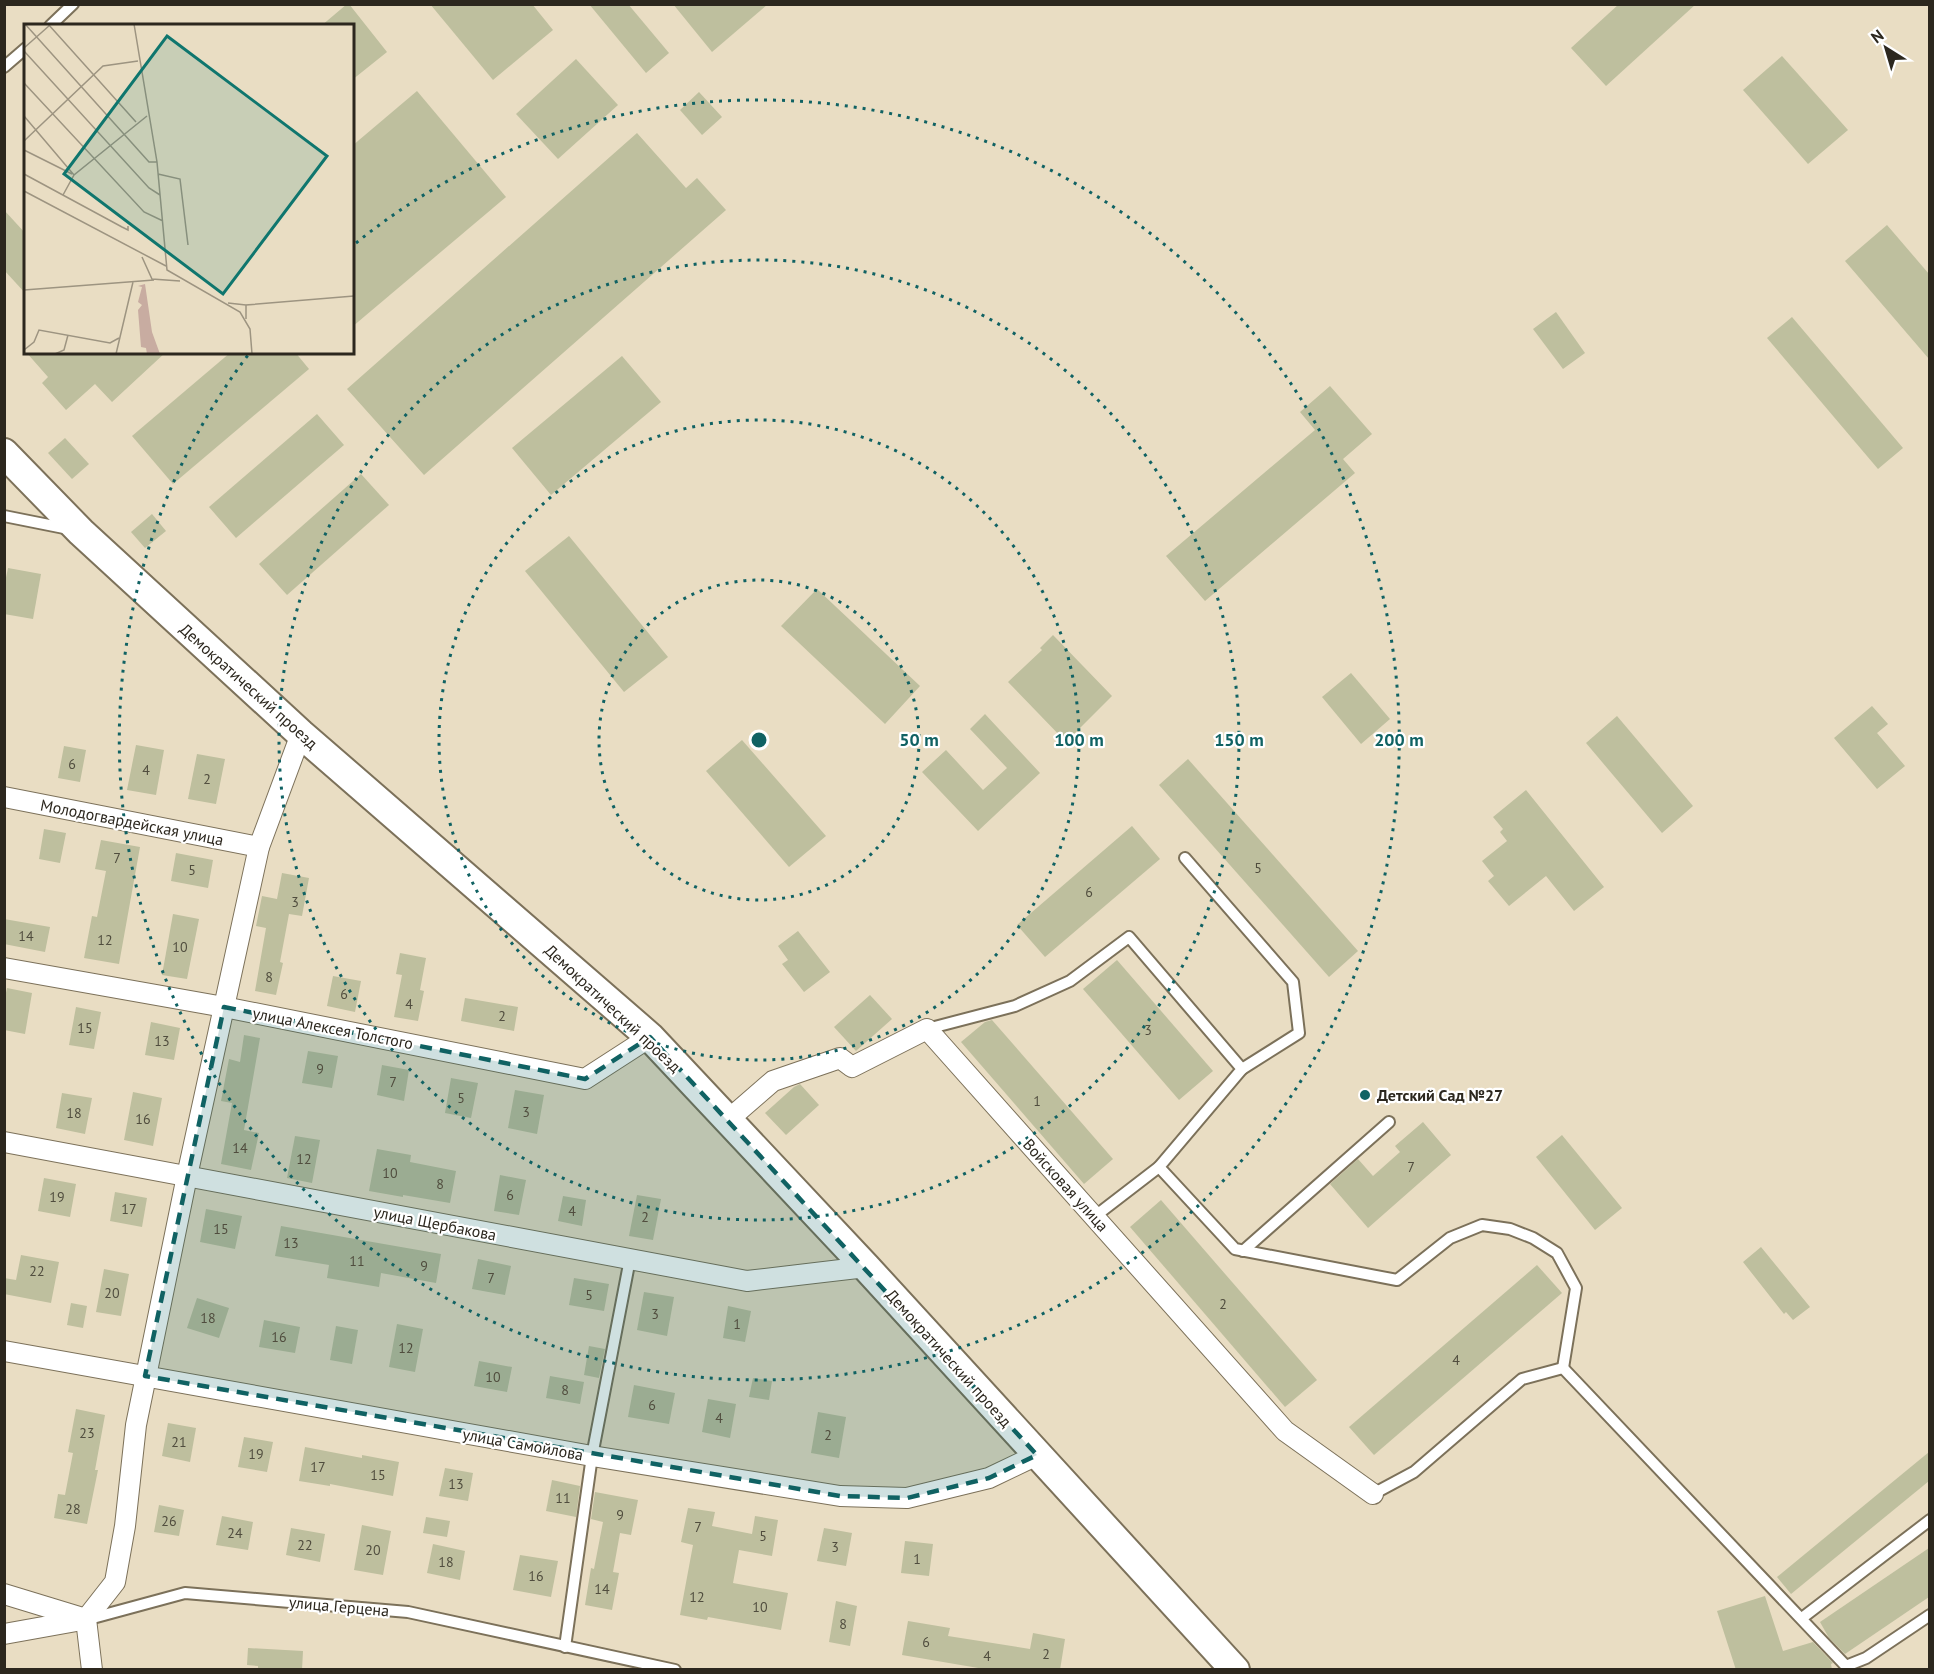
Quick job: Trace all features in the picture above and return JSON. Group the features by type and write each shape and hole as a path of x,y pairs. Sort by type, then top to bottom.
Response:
{"main road":[{"name":"Демократический проезд","path":"4,453 81,532 301,734 650,1037 866,1267 1229,1666"}],"street":[{"path":"4,1634 86,1619 115,1582 136,1425 145,1376 224,1006 259,847 301,734"},
{"name":"Молодогвардейская улица","path":"4,797 259,847"},
{"name":"улица Алексея Толстого","path":"4,968 224,1006 585,1079 650,1037"},
{"path":"728,1120 773,1082 840,1058 852,1066 927,1029"},
{"name":"Войсковая улица","path":"927,1029 1285,1431 1373,1494"},
{"name":"улица Щербакова","path":"4,1142 747,1281 866,1267"},
{"name":"улица Самойлова","path":"4,1352 592,1456 840,1496 907,1498 989,1478 1037,1455"},
{"path":"4,1594 86,1619"},
{"path":"86,1619 92,1670"}],"lane":[{"path":"52,24 73,4"},
{"path":"4,67 24,50"},
{"path":"4,516 81,532"},
{"path":"1094,1217 1159,1167 1242,1069 1299,1033 1293,982 1185,858"},
{"path":"927,1029 1015,1006 1070,981 1129,937 1242,1069"},
{"path":"1243,1251 1389,1122"},
{"path":"1159,1167 1235,1249 1243,1251 1397,1280 1450,1238 1482,1225 1510,1229 1533,1238 1557,1253 1576,1288 1563,1368"},
{"path":"565,1647 592,1456 630,1259"},
{"path":"1373,1494 1414,1472 1522,1379 1563,1368"},
{"path":"1563,1368 1846,1666 1866,1658 1929,1615"},
{"path":"1802,1618 1929,1520"},
{"name":"улица Герцена","path":"86,1619 186,1593 408,1612 675,1670"}],"highlighted area":[{"path":"224,1007 585,1079 650,1037 1037,1455 989,1478 907,1498 840,1496 145,1376"}],"building":[{"path":"349,4 387,52 354,78 354,24 323,24"},
{"path":"430,4 532,4 553,30 493,80"},
{"path":"589,4 628,4 669,53 646,73"},
{"path":"673,4 768,4 712,52"},
{"path":"1619,4 1696,4 1606,86 1571,48"},
{"path":"1782,56 1848,130 1808,164 1743,90"},
{"path":"576,59 618,105 558,159 516,114"},
{"path":"417,91 506,197 354,325 354,144"},
{"path":"699,92 722,117 702,135 680,110"},
{"path":"637,133 686,188 697,178 726,210 424,475 347,389"},
{"path":"4,210 24,232 24,292 4,270"},
{"path":"1887,225 1929,274 1929,359 1845,261"},
{"path":"1556,312 1585,353 1563,369 1533,329"},
{"path":"1792,317 1903,448 1878,469 1767,338"},
{"path":"28,354 164,354 112,402 95,384 66,410 42,383 48,377"},
{"path":"229,354 297,354 309,369 173,484 132,436"},
{"path":"622,356 661,402 551,495 512,448"},
{"path":"1330,386 1372,434 1343,459 1355,473 1205,601 1166,556 1315,430 1300,412"},
{"path":"317,414 344,445 236,538 209,507"},
{"path":"65,438 89,464 72,479 48,453"},
{"path":"361,474 389,505 287,595 259,564"},
{"path":"152,514 166,531 145,548 131,532"},
{"path":"569,536 668,657 624,692 525,571"},
{"path":"8,568 41,574 33,619 4,614 4,587"},
{"path":"817,589 920,686 885,724 781,626"},
{"path":"1053,635 1112,696 1066,742 1008,682 1042,650 1040,648"},
{"path":"1351,673 1390,719 1361,744 1322,697"},
{"path":"1872,706 1888,724 1877,733 1905,766 1877,789 1834,738"},
{"path":"985,714 1040,773 978,831 922,772 946,750 983,790 1007,768 970,729"},
{"path":"1617,716 1693,806 1662,833 1586,743"},
{"path":"742,740 826,836 789,867 706,771"},
{"path":"136,745 164,750 156,795 127,790"},
{"path":"64,746 86,750 80,782 58,778"},
{"path":"197,754 225,759 216,804 188,799"},
{"path":"1188,759 1358,951 1329,977 1159,785"},
{"path":"1526,790 1604,887 1574,911 1546,876 1509,906 1488,881 1494,876 1482,861 1507,841 1500,832 1503,829 1493,817"},
{"path":"1132,826 1160,859 1045,957 1017,925"},
{"path":"44,829 66,833 60,863 39,859"},
{"path":"101,840 140,847 119,964 84,958 92,916 97,917 106,871 95,869"},
{"path":"176,853 213,860 208,888 171,881"},
{"path":"282,873 309,878 302,916 289,914 280,962 283,963 276,995 255,991 266,928 256,926 262,896 277,899"},
{"path":"173,914 199,919 187,979 162,975"},
{"path":"4,919 50,927 45,952 4,944"},
{"path":"798,931 830,972 804,992 782,964 788,960 778,946"},
{"path":"400,953 426,958 420,990 424,991 418,1021 394,1017 402,975 396,974"},
{"path":"1117,960 1213,1071 1179,1100 1083,989"},
{"path":"333,976 361,981 355,1012 327,1006"},
{"path":"7,988 32,993 25,1034 4,1030 4,1002"},
{"path":"870,995 892,1019 856,1051 834,1027"},
{"path":"465,998 518,1007 514,1031 461,1021"},
{"path":"76,1007 101,1012 94,1049 69,1045"},
{"path":"992,1020 1113,1159 1084,1184 961,1042 985,1022"},
{"path":"151,1022 180,1028 174,1060 145,1055"},
{"path":"244,1035 260,1038 244,1130 259,1133 251,1170 221,1164 232,1103 221,1101 229,1059 240,1062"},
{"path":"308,1051 338,1056 332,1088 302,1083"},
{"path":"382,1065 409,1070 404,1101 377,1095"},
{"path":"451,1078 478,1083 471,1118 445,1113"},
{"path":"800,1084 819,1105 786,1135 765,1113"},
{"path":"515,1090 544,1095 537,1134 508,1128"},
{"path":"133,1092 162,1098 153,1146 124,1140"},
{"path":"62,1093 92,1098 85,1134 56,1128"},
{"path":"1423,1122 1451,1155 1368,1228 1330,1184 1358,1159 1373,1176 1400,1152 1395,1146"},
{"path":"1562,1135 1622,1208 1595,1230 1536,1157"},
{"path":"295,1136 320,1140 312,1183 287,1178"},
{"path":"377,1149 411,1155 410,1162 456,1171 450,1203 369,1191"},
{"path":"500,1175 526,1180 519,1215 494,1211"},
{"path":"44,1178 76,1184 70,1217 38,1211"},
{"path":"115,1192 147,1198 142,1227 110,1221"},
{"path":"637,1195 661,1199 653,1240 629,1236"},
{"path":"563,1196 586,1200 582,1226 558,1221"},
{"path":"1161,1200 1317,1380 1285,1407 1130,1227"},
{"path":"206,1209 242,1216 235,1249 200,1242"},
{"path":"281,1226 441,1254 436,1283 381,1273 379,1287 327,1278 329,1265 275,1256"},
{"path":"1761,1247 1810,1307 1793,1320 1786,1312 1784,1314 1743,1262"},
{"path":"21,1255 59,1262 51,1303 4,1294 4,1278 16,1280"},
{"path":"478,1259 511,1266 505,1295 472,1289"},
{"path":"1537,1265 1562,1293 1374,1455 1349,1427"},
{"path":"104,1269 129,1274 121,1316 96,1312"},
{"path":"574,1278 609,1284 604,1311 569,1305"},
{"path":"644,1292 674,1297 667,1336 637,1330"},
{"path":"197,1298 229,1308 219,1338 187,1328"},
{"path":"71,1303 87,1306 83,1328 67,1325"},
{"path":"728,1306 751,1311 745,1342 723,1338"},
{"path":"264,1320 300,1327 295,1353 259,1347"},
{"path":"397,1324 423,1329 415,1372 389,1367"},
{"path":"336,1326 358,1330 352,1364 330,1360"},
{"path":"589,1346 605,1349 599,1378 584,1375"},
{"path":"479,1361 512,1367 507,1392 474,1386"},
{"path":"550,1376 584,1382 580,1404 546,1398"},
{"path":"753,1378 772,1381 769,1400 749,1397"},
{"path":"634,1385 675,1393 669,1424 628,1417"},
{"path":"708,1399 736,1404 730,1438 702,1432"},
{"path":"76,1409 105,1415 95,1470 98,1470 87,1524 54,1518 58,1494 65,1495 73,1453 68,1452"},
{"path":"818,1412 846,1417 839,1458 811,1453"},
{"path":"168,1423 196,1428 190,1462 162,1456"},
{"path":"244,1437 273,1442 267,1472 238,1467"},
{"path":"305,1447 362,1458 362,1455 399,1462 393,1496 330,1484 330,1486 299,1481"},
{"path":"1929,1452 1929,1481 1791,1594 1777,1577"},
{"path":"445,1468 473,1473 468,1501 439,1496"},
{"path":"552,1480 580,1486 576,1517 546,1511"},
{"path":"595,1492 638,1500 631,1535 620,1533 613,1572 619,1573 612,1610 585,1605 591,1568 594,1569 603,1522 591,1519"},
{"path":"159,1505 184,1510 179,1536 154,1532"},
{"path":"688,1508 715,1512 712,1526 752,1534 755,1516 778,1520 772,1556 739,1550 733,1583 788,1593 781,1630 708,1617 707,1620 680,1615 693,1545 681,1542"},
{"path":"222,1516 253,1522 248,1550 216,1545"},
{"path":"426,1517 450,1521 447,1537 423,1533"},
{"path":"362,1525 391,1531 383,1575 354,1570"},
{"path":"291,1528 325,1534 320,1562 286,1555"},
{"path":"824,1528 852,1533 846,1566 817,1561"},
{"path":"905,1541 933,1544 929,1576 901,1573"},
{"path":"433,1544 465,1551 460,1580 427,1573"},
{"path":"1929,1548 1929,1597 1845,1654 1829,1638 1820,1622"},
{"path":"520,1555 558,1561 551,1597 513,1590"},
{"path":"1765,1596 1783,1651 1813,1642 1833,1663 1831,1664 1832,1670 1736,1670 1717,1611"},
{"path":"836,1601 857,1606 850,1646 829,1642"},
{"path":"908,1621 950,1628 948,1636 1030,1649 1033,1633 1065,1639 1060,1670 990,1670 902,1655"},
{"path":"248,1648 303,1651 302,1670 258,1670 258,1666 247,1665"}],"place":[{"name":"Детский Сад №27","path":"1365,1095"}]}
